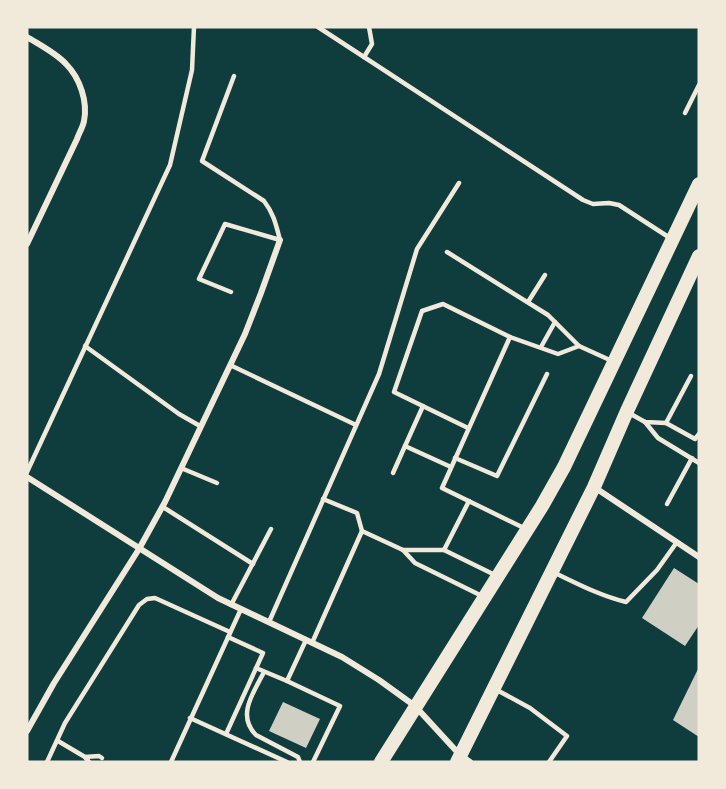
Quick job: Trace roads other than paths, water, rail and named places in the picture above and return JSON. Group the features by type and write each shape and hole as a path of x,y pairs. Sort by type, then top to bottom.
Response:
{"highway":[{"path":"381,762 564,467 699,184"},
{"path":"462,760 493,688 594,487 627,411 698,263"}],"street":[{"path":"27,37 67,64 81,87 85,110 84,123 27,244"},
{"path":"27,731 54,683 140,549 163,507 245,334 280,240"},
{"path":"27,477 218,598 342,657 379,680 415,706 462,760"},
{"path":"594,487 699,557"}],"lane":[{"path":"27,472 170,165 192,70 194,27"},
{"path":"318,27 583,200 593,204 619,205 673,240"},
{"path":"364,57 372,44 369,27"},
{"path":"231,292 200,279 225,224 280,240 275,219 264,201 202,161 234,76"},
{"path":"685,113 697,94 699,85"},
{"path":"269,622 379,374 417,249 459,183"},
{"path":"447,252 548,315 579,346 615,362"},
{"path":"528,302 545,275"},
{"path":"468,428 394,392 422,311 443,304 510,336 558,354 579,346"},
{"path":"541,347 555,322"},
{"path":"510,336 442,488 527,530"},
{"path":"85,346 179,414 200,426"},
{"path":"230,365 356,425"},
{"path":"455,458 497,476 547,374"},
{"path":"666,423 691,376"},
{"path":"393,473 423,406"},
{"path":"627,411 645,422 658,438 699,463"},
{"path":"645,422 666,423 696,440 699,434"},
{"path":"405,446 451,467"},
{"path":"667,504 692,458"},
{"path":"181,468 217,483"},
{"path":"287,681 362,531 357,513 323,499"},
{"path":"444,550 469,501"},
{"path":"163,507 253,564"},
{"path":"231,605 271,529"},
{"path":"362,531 403,550 415,563 485,597"},
{"path":"551,572 588,590 626,602 657,570 677,542"},
{"path":"403,550 444,550 498,576"},
{"path":"47,762 65,723 139,605 147,599 155,598 263,653 226,734"},
{"path":"171,762 241,609"},
{"path":"256,668 340,706 313,762"},
{"path":"264,672 246,712 250,730 298,757 300,762"},
{"path":"493,688 531,708 567,736 549,762"},
{"path":"190,718 287,762"},
{"path":"58,741 87,759 99,756 102,758"}]}
